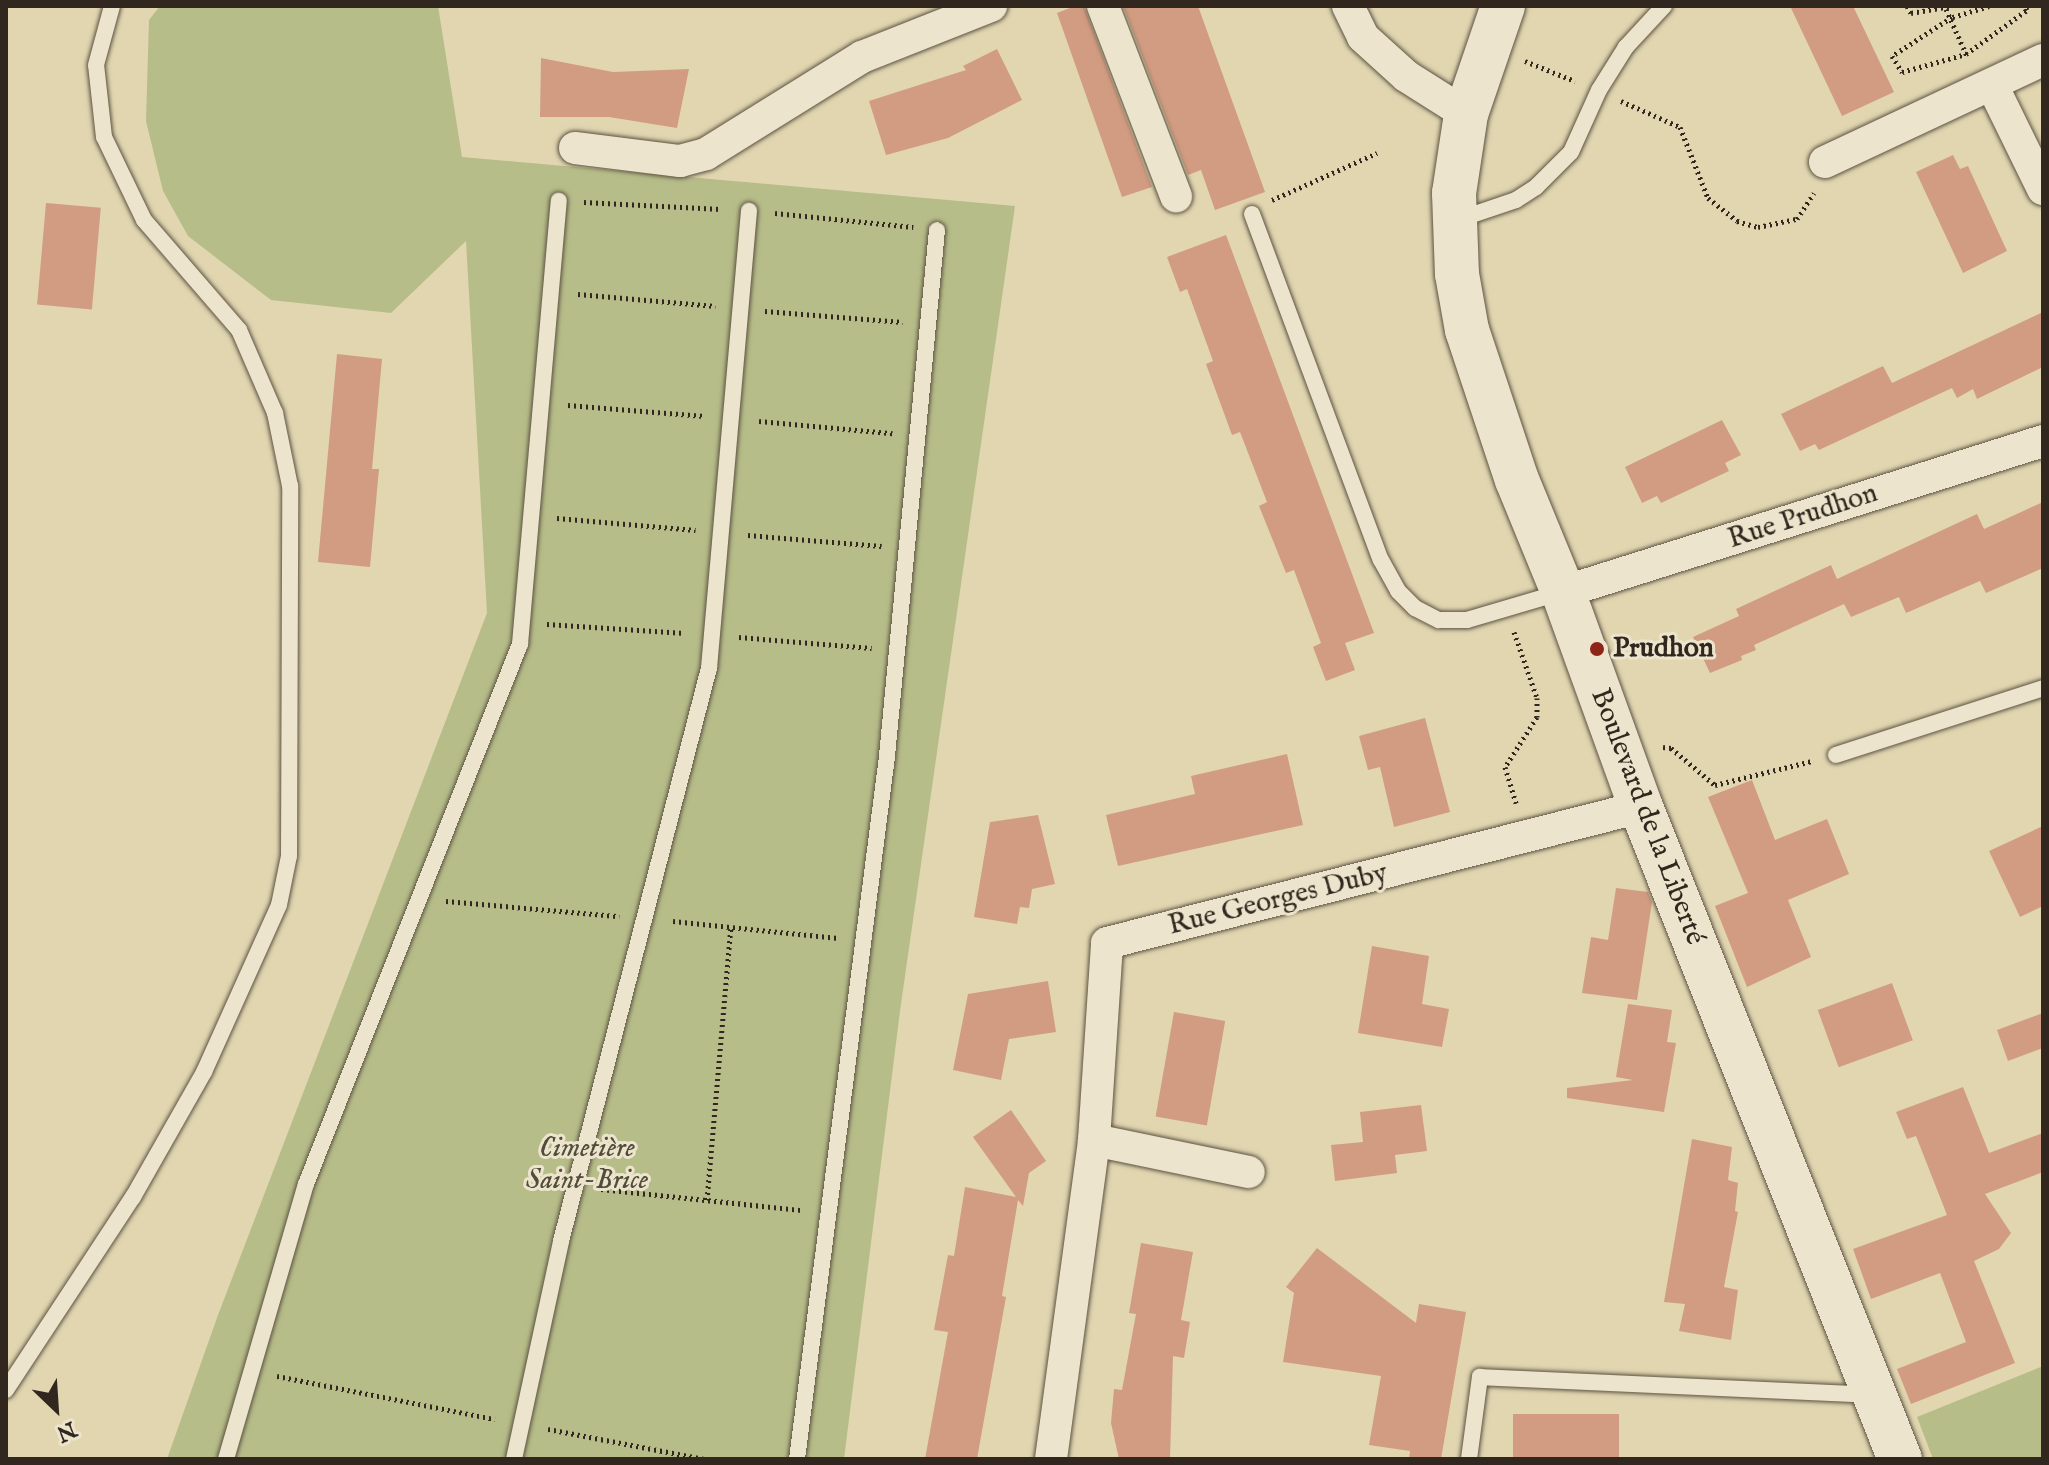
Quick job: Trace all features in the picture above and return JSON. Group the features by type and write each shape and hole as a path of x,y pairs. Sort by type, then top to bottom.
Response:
{"main road":[{"name":"Boulevard de la Liberté","path":"1503,6 1466,114 1453,221 1457,274 1482,383 1563,592 1641,807 1900,1459"}],"street":[{"path":"575,148 680,161 706,154 862,57 991,6"},
{"path":"1103,6 1176,196"},
{"path":"1348,6 1363,37 1406,76 1466,114"},
{"path":"1825,162 2043,60"},
{"path":"1992,85 2043,189"},
{"name":"Rue Prudhon","path":"1563,592 2043,441"},
{"name":"Rue Georges Duby","path":"1051,1459 1094,1140 1107,943 1641,807"},
{"path":"1094,1140 1249,1172"}],"lane":[{"path":"6,1390 133,1197 204,1072 279,905 289,856 290,486 275,413 239,330 144,220 104,137 96,65 112,6"},
{"path":"1453,221 1495,209 1536,187 1571,152 1599,90 1626,47 1664,6"},
{"path":"226,1459 306,1184 520,644 559,201"},
{"path":"514,1459 575,1186 709,668 749,211"},
{"path":"1252,214 1381,560 1398,591 1415,608 1439,620 1467,620 1563,592"},
{"path":"797,1459 887,756 937,230"},
{"path":"1836,755 2043,688"},
{"path":"1469,1459 1480,1377 1874,1395"}],"path":[{"path":"1907,6 1911,13 1948,7 1966,54"},
{"path":"1989,6 1952,17 1892,56 1902,72 1966,54 2027,10 2025,6"},
{"path":"1523,60 1578,82"},
{"path":"1599,90 1680,127 1708,198 1737,221 1758,227 1797,219 1812,200 1825,162"},
{"path":"1252,214 1260,205 1377,153"},
{"path":"1506,610 1537,698 1537,717 1505,767 1518,807 1510,841"},
{"path":"1619,746 1671,748 1715,785 1836,755"},
{"path":"707,1200 731,927"},
{"path":"575,1186 827,1213"},
{"path":"251,1371 704,1459"}],"green space":[{"name":"Cimetière Saint-Brice","path":"160,6 438,6 462,157 1015,206 900,1011 844,1459 167,1459 218,1315 487,613 466,241 391,313 271,300 188,236 163,191 146,121 149,20"},
{"path":"2043,1366 2043,1459 1933,1459 1917,1417"}],"building":[{"path":"1084,6 1152,187 1122,197 1057,13"},
{"path":"1123,6 1198,6 1265,192 1215,210 1201,170 1188,175"},
{"path":"1790,6 1853,6 1894,92 1842,116"},
{"path":"997,49 1022,100 948,138 886,155 869,101 966,70 963,66"},
{"path":"541,58 613,72 689,69 677,128 609,117 540,117"},
{"path":"1953,155 1960,169 1968,166 2007,251 1963,273 1916,172"},
{"path":"46,203 101,208 92,309 37,305"},
{"path":"1226,235 1374,633 1345,643 1355,670 1326,681 1313,647 1321,643 1294,570 1286,573 1259,506 1267,502 1240,432 1232,435 1206,364 1213,361 1187,289 1180,292 1167,257"},
{"path":"2043,312 2043,367 1977,399 1973,389 1957,398 1952,388 1819,450 1815,444 1800,451 1781,414 1883,366 1892,383"},
{"path":"337,354 382,359 372,469 379,469 370,567 318,562"},
{"path":"1722,420 1741,455 1725,463 1729,471 1661,503 1657,496 1642,503 1625,467"},
{"path":"2043,502 2043,568 1986,593 1980,581 1906,613 1899,597 1851,617 1844,604 1754,645 1756,650 1741,656 1742,660 1710,673 1693,637 1739,616 1736,609 1831,565 1837,579 1977,514 1984,529"},
{"path":"1425,718 1450,812 1394,827 1380,767 1368,770 1359,736"},
{"path":"1287,754 1303,825 1118,866 1106,815 1195,794 1191,776"},
{"path":"1752,780 1775,840 1827,819 1849,874 1788,900 1811,957 1747,987 1715,906 1748,893 1708,797"},
{"path":"1038,815 1055,884 1032,889 1029,908 1020,907 1017,924 974,917 990,822"},
{"path":"2043,826 2043,906 2020,917 1989,851"},
{"path":"1616,888 1648,892 1652,902 1637,1000 1582,993 1591,937 1608,940"},
{"path":"1372,946 1429,956 1422,1004 1449,1009 1442,1047 1358,1033"},
{"path":"1048,981 1056,1032 1009,1039 1001,1080 953,1070 968,994"},
{"path":"1892,983 1913,1040 1839,1067 1818,1010"},
{"path":"1628,1004 1672,1010 1667,1042 1676,1043 1664,1112 1567,1098 1567,1088 1633,1080 1616,1077"},
{"path":"1174,1012 1225,1021 1207,1125 1156,1116"},
{"path":"2043,1013 2043,1048 2008,1061 1997,1030"},
{"path":"1963,1087 1989,1153 2043,1133 2043,1172 1985,1194 2011,1233 1999,1249 1974,1261 2015,1363 1911,1404 1897,1369 1966,1342 1940,1273 1871,1299 1853,1249 1947,1215 1916,1136 1907,1139 1896,1112"},
{"path":"1421,1105 1427,1151 1395,1155 1397,1173 1335,1181 1331,1145 1363,1142 1360,1112"},
{"path":"1011,1110 1046,1161 1029,1173 1023,1206 1018,1200 1002,1296 1006,1297 977,1459 925,1459 948,1332 934,1330 948,1255 954,1256 965,1187 1016,1197 973,1137"},
{"path":"1692,1139 1732,1147 1728,1180 1738,1183 1735,1211 1738,1212 1724,1287 1738,1290 1731,1340 1679,1331 1685,1304 1664,1302"},
{"path":"1141,1243 1193,1252 1181,1320 1190,1322 1184,1358 1173,1356 1170,1459 1119,1459 1111,1423 1114,1389 1122,1390 1136,1314 1129,1313"},
{"path":"1317,1248 1416,1323 1419,1304 1466,1312 1441,1459 1409,1459 1410,1451 1369,1445 1381,1376 1283,1362 1294,1293 1286,1287"},
{"path":"1513,1414 1619,1414 1619,1459 1513,1459"}],"place":[{"name":"Prudhon","path":"1597,649"}]}
